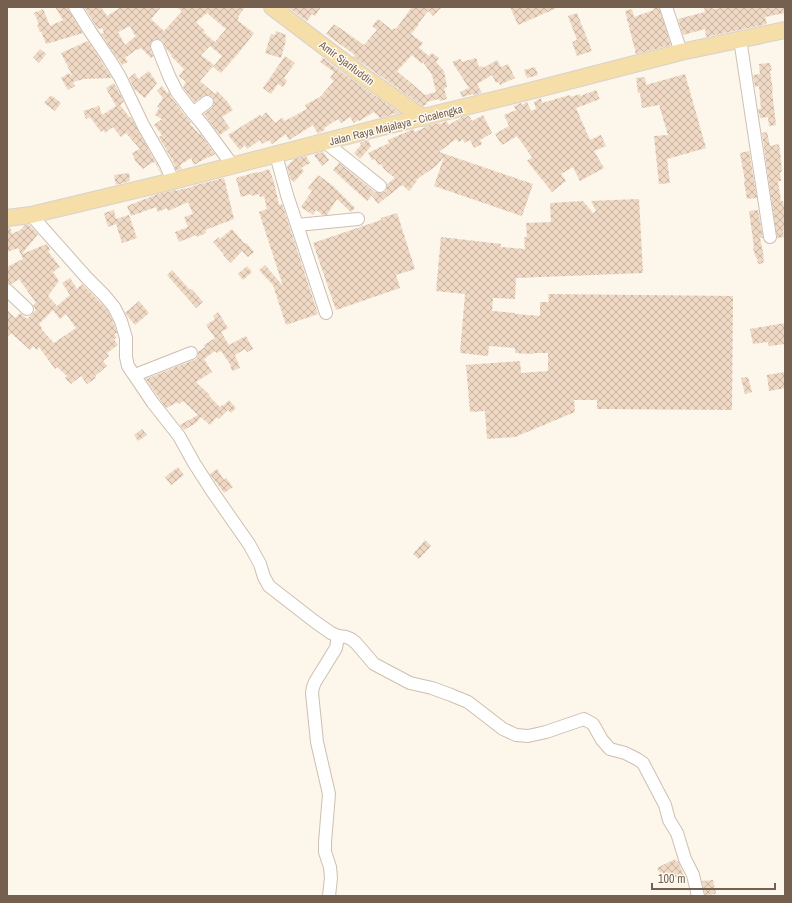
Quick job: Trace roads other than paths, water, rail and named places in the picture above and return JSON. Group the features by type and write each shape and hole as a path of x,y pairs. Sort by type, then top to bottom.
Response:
{"main road":[{"name":"Amir Sjarifuddin","path":"272,7 363,76 424,118"},
{"name":"Jalan Raya Majalaya - Cicalengka","path":"7,218 31,215 173,181 681,52 785,30"}],"street":[{"path":"75,7 116,71 173,181"},
{"path":"666,7 681,52"},
{"path":"740,39 770,237"},
{"path":"158,46 169,76 177,92 204,125 233,166"},
{"path":"193,113 206,102"},
{"path":"325,142 380,186"},
{"path":"276,155 326,313"},
{"path":"31,215 114,307 121,321 126,338 126,357 128,366 153,403 179,436 212,491 249,544 260,564 264,577 269,586 330,633 351,639 374,664 410,683 432,688 468,702 503,729 516,735 528,736 540,734 584,719 593,724 602,740 610,748 624,753 643,763 665,805 669,820 677,833 685,859 693,875 698,896"},
{"path":"297,225 358,219"},
{"path":"7,290 27,309"},
{"path":"135,375 191,353"},
{"path":"329,896 331,872 325,852 325,842 329,794 317,742 312,693 315,682 336,648 338,636"}]}
